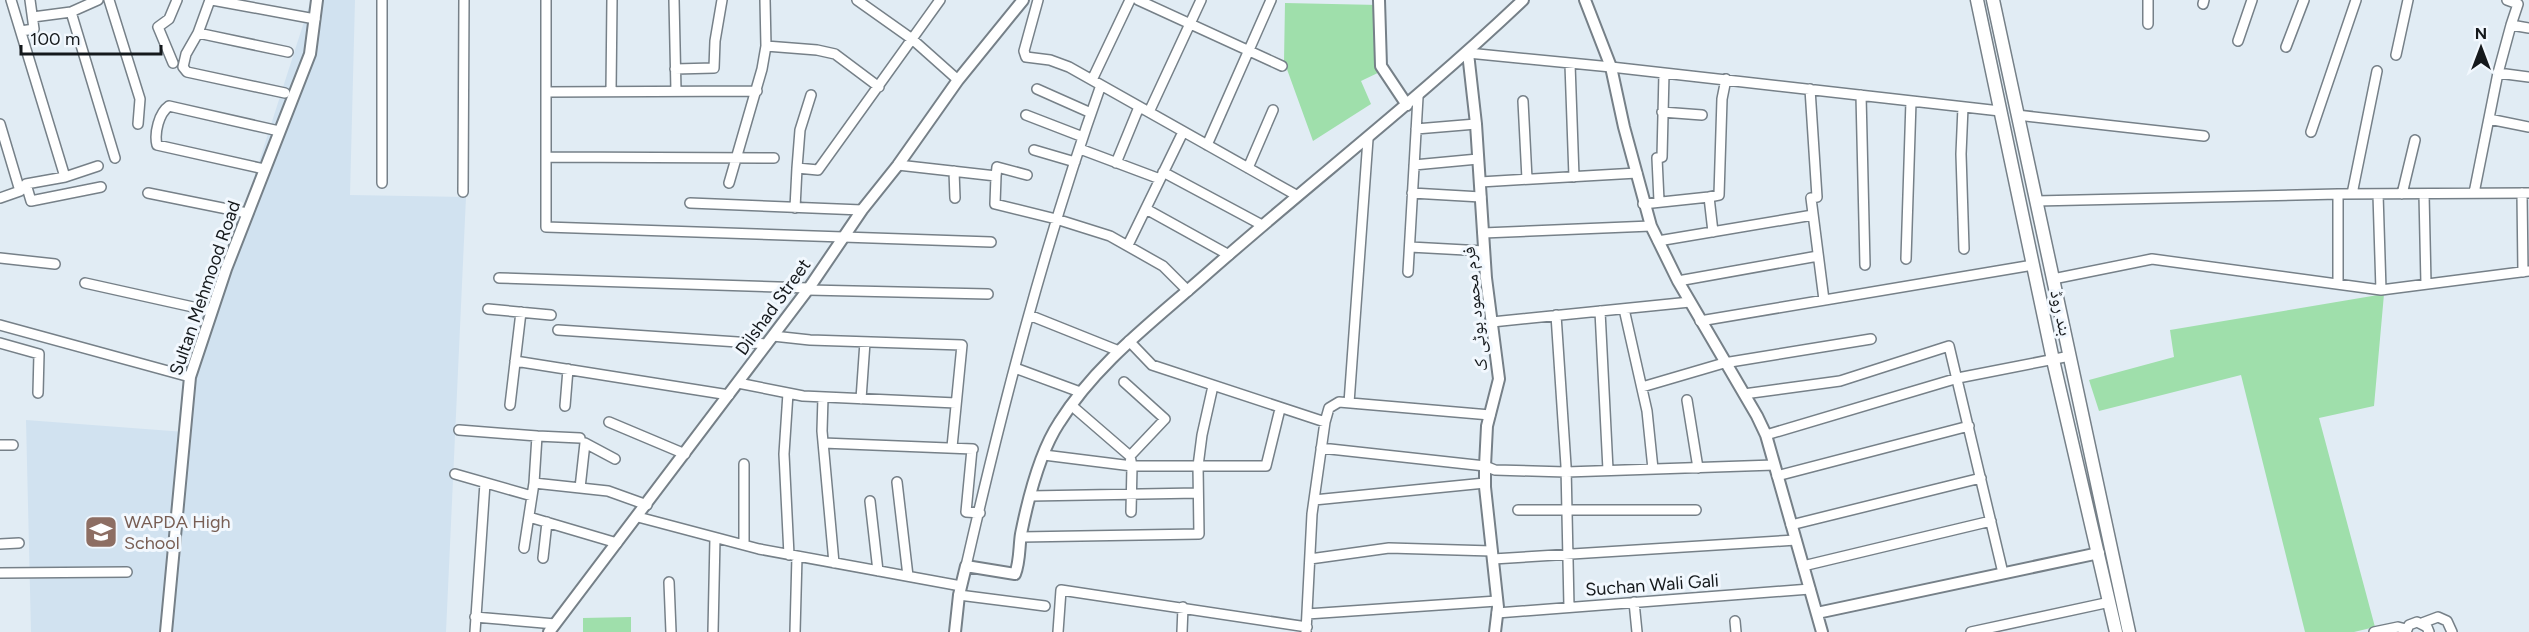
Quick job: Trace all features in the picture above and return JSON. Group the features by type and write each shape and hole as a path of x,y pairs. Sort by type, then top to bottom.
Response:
{"main road":[{"name":"بند روڈ","path":"1977,0 2053,360 2116,632"},
{"name":"بند روڈ","path":"1993,0 2129,632"}],"street":[{"path":"11,0 65,177"},
{"path":"21,32 34,29 30,0"},
{"path":"33,17 71,12 98,0"},
{"path":"109,0 140,99 138,124"},
{"path":"173,63 158,27 169,19 177,0"},
{"path":"285,93 187,72 183,67 186,54 198,33 211,0 315,19"},
{"name":"Sultan Mehmood Road","path":"166,632 190,376 247,213 310,54 317,0"},
{"path":"381,0 382,183"},
{"path":"463,192 464,0"},
{"path":"546,0 545,224 549,228 991,242"},
{"path":"611,91 612,0"},
{"path":"674,0 676,91"},
{"path":"675,69 714,68 715,41 722,0"},
{"path":"729,183 757,91 766,46 765,0"},
{"path":"857,0 912,39 958,80"},
{"path":"797,168 818,170 940,0"},
{"name":"Dilshad Street","path":"552,628 638,518 809,289 842,238 898,165 958,80 1023,0"},
{"path":"1038,0 1024,54 1069,67 1296,195"},
{"path":"956,632 960,590 1029,315 1056,219 1091,113 1096,83 1130,0"},
{"path":"1138,0 1282,66"},
{"path":"1149,112 1201,0"},
{"path":"1207,145 1271,0"},
{"path":"1379,0 1381,66 1407,105"},
{"path":"966,567 1015,574 1030,496 1057,425 1080,392 1129,340 1296,195 1418,97 1523,0"},
{"path":"1585,0 1611,67 1643,204 1651,226 1700,321 1766,435 1822,632"},
{"path":"2148,0 2148,24"},
{"path":"2238,41 2252,0"},
{"path":"2286,46 2304,0"},
{"path":"2311,132 2356,0"},
{"path":"2396,55 2408,0"},
{"path":"2474,194 2498,73 2518,4 2507,0"},
{"path":"71,12 115,158"},
{"path":"2511,25 2529,28"},
{"path":"198,33 288,52"},
{"path":"766,46 817,50 835,54 879,87"},
{"path":"1468,53 1726,79 2000,111"},
{"name":"فرم محمود بوٹی ک","path":"1468,53 1476,124 1483,234 1499,379 1490,415 1485,466 1497,601 1495,632"},
{"path":"1570,64 1574,177"},
{"path":"2352,194 2377,71"},
{"path":"1659,201 1657,158 1662,157 1664,73"},
{"path":"2498,73 2529,77"},
{"path":"1643,204 1719,195 1722,99 1726,79"},
{"path":"1037,89 1091,113"},
{"path":"1810,89 1817,196 1811,198 1824,300"},
{"path":"546,92 757,91"},
{"path":"795,208 800,130 811,95"},
{"path":"1861,95 1865,266"},
{"path":"1408,272 1418,97"},
{"path":"1523,101 1527,179"},
{"path":"1906,259 1911,101"},
{"path":"264,169 157,145 160,116 169,106 279,131"},
{"path":"1116,163 1139,107"},
{"path":"1963,107 1960,154 1964,249"},
{"path":"1248,168 1273,110"},
{"path":"1662,112 1702,115"},
{"path":"1026,115 1083,137"},
{"path":"2017,115 2205,136"},
{"path":"2489,119 2529,127"},
{"path":"0,124 23,188 30,201 101,187"},
{"path":"1416,129 1476,124"},
{"path":"1128,245 1183,132"},
{"path":"1349,403 1368,139"},
{"path":"2402,194 2415,140"},
{"path":"1080,149 1116,163 1162,176 1262,225"},
{"path":"1035,150 1075,162"},
{"path":"546,157 774,158"},
{"path":"1414,165 1478,159"},
{"path":"898,165 996,176"},
{"path":"0,198 23,188 98,166"},
{"path":"1027,175 998,167 995,204 1056,219 1110,236 1163,266 1188,291"},
{"path":"954,171 955,198"},
{"path":"1480,182 1637,173"},
{"path":"148,193 247,213"},
{"path":"1413,193 1481,197"},
{"path":"2036,201 2338,194 2525,193 2526,272 2381,290 2152,259 2053,279"},
{"path":"2338,194 2338,284"},
{"path":"2378,194 2381,290"},
{"path":"2424,194 2426,284"},
{"path":"1709,197 1713,232"},
{"path":"690,203 862,210"},
{"path":"1146,209 1228,255"},
{"path":"1659,241 1813,215"},
{"path":"1483,234 1651,226"},
{"path":"1410,247 1485,252"},
{"path":"1678,281 1818,256"},
{"path":"0,258 55,264"},
{"path":"1700,321 2033,266"},
{"path":"499,278 988,294"},
{"path":"85,283 211,311"},
{"path":"1492,322 1690,302"},
{"path":"488,309 551,315"},
{"path":"1624,309 1647,411 1653,469"},
{"path":"1600,311 1608,470"},
{"path":"510,405 521,312"},
{"path":"1029,315 1119,351"},
{"path":"1556,315 1566,472 1569,607"},
{"path":"0,325 190,376"},
{"path":"558,330 770,340 962,345 952,447"},
{"path":"1642,387 1724,363 1871,339"},
{"path":"1129,340 1152,365 1324,423"},
{"path":"861,399 865,342"},
{"path":"0,343 39,354 38,393"},
{"path":"1744,394 1840,381 1948,346 1958,378 2003,573"},
{"path":"1766,435 1958,378 2070,356"},
{"path":"515,361 729,395"},
{"path":"1015,368 1080,392"},
{"path":"565,406 567,369"},
{"path":"1124,382 1165,419 1130,456"},
{"path":"738,383 823,397 956,403"},
{"path":"1021,537 1199,534 1198,466 1213,386"},
{"path":"788,393 784,454 793,556 795,632"},
{"path":"823,397 823,442 834,563"},
{"path":"1687,400 1698,468"},
{"path":"1058,632 1061,590 1183,607 1306,629 1314,500 1324,423 1329,408 1338,402 1490,415"},
{"path":"1071,405 1130,456 1132,466 1131,512"},
{"path":"1044,455 1132,466 1266,466 1280,409"},
{"path":"609,422 685,454"},
{"path":"1321,448 1485,466 1495,470 1566,472 1698,468 1776,470 1969,426"},
{"path":"459,430 580,438"},
{"path":"524,548 534,483 537,435"},
{"path":"580,488 585,442 615,459"},
{"path":"823,442 972,449 966,512 980,513"},
{"path":"0,445 13,445"},
{"path":"744,464 744,545"},
{"path":"455,474 532,496"},
{"path":"1791,525 1981,478"},
{"path":"897,482 908,576"},
{"path":"475,632 485,483"},
{"path":"534,483 608,491 647,505"},
{"path":"1314,500 1485,483"},
{"path":"1030,496 1198,493"},
{"path":"870,501 878,571"},
{"path":"1518,510 1696,510"},
{"path":"529,517 617,543"},
{"path":"638,518 793,556 908,576 960,590 1045,606"},
{"path":"1803,566 1991,521"},
{"path":"543,558 547,522"},
{"path":"713,632 715,538"},
{"path":"1310,559 1389,548 1492,555 1568,554 1796,540"},
{"path":"0,544 19,543"},
{"path":"1816,613 2099,553"},
{"path":"0,573 127,572"},
{"path":"669,582 671,632"},
{"name":"Suchan Wali Gali","path":"1497,613 1810,590"},
{"path":"1307,614 1497,601"},
{"path":"1634,602 1637,632"},
{"path":"1971,632 2110,602"},
{"path":"1182,632 1183,607"},
{"path":"475,617 552,628"},
{"path":"2374,632 2398,627 2406,631 2413,622 2422,623 2438,617 2447,621 2452,632"},
{"path":"1735,621 1736,632"},
{"path":"2422,623 2428,632"}],"shaded area":[{"path":"311,0 355,0 350,195 466,197 446,632 31,632 26,420 185,432 190,377"}],"green space":[{"path":"1285,3 1379,5 1384,70 1361,81 1371,104 1313,141 1284,61"},
{"path":"2384,294 2374,406 2319,418 2375,627 2354,632 2305,632 2241,375 2099,411 2089,380 2174,357 2170,330"},
{"path":"631,617 631,632 583,632 583,618"}],"place":[{"name":"WAPDA High School","path":"101,532"}]}
